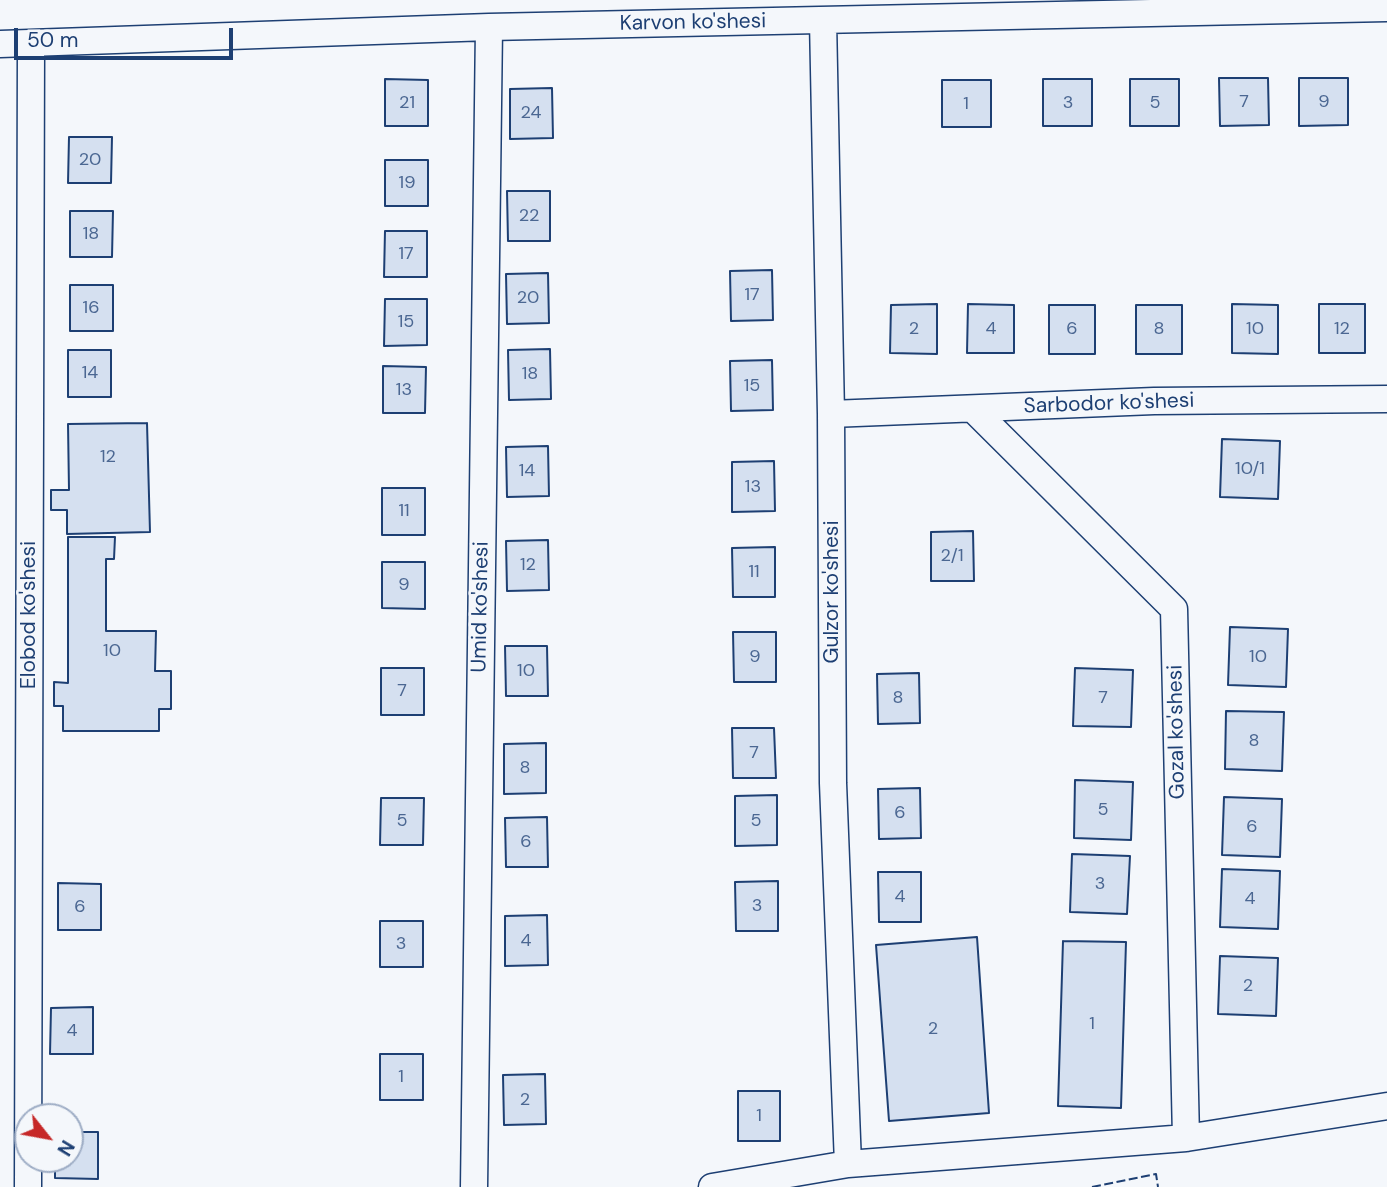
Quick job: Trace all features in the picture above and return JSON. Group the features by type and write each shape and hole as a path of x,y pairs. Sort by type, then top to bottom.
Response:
{"street":[{"name":"Karvon ko'shesi","path":"0,44 489,27 1387,8"},
{"name":"Gulzor ko'shesi","path":"823,20 831,414 833,783 848,1164"},
{"name":"Umid ko'shesi","path":"474,1187 489,27"},
{"name":"Elobod ko'shesi","path":"27,1187 31,44"},
{"name":"Sarbodor ko'shesi","path":"831,414 1154,401 1387,399"},
{"name":"Gozal ko'shesi","path":"973,409 1174,610 1186,1138"},
{"path":"712,1187 848,1164 1186,1138 1387,1106"}],"building":[{"path":"1219,78 1268,78 1269,125 1220,126"},
{"path":"1299,78 1348,78 1348,125 1299,126"},
{"path":"385,79 428,80 428,126 385,126"},
{"path":"1043,79 1092,79 1092,126 1043,126"},
{"path":"1130,79 1179,79 1179,126 1130,126"},
{"path":"942,80 991,80 991,127 942,127"},
{"path":"552,88 553,138 510,139 510,89"},
{"path":"69,137 112,137 111,183 68,183"},
{"path":"385,160 428,160 428,206 385,206"},
{"path":"507,191 550,191 550,241 508,241"},
{"path":"70,211 113,211 112,257 70,257"},
{"path":"385,231 427,231 427,277 384,277"},
{"path":"772,270 773,320 731,321 730,271"},
{"path":"548,273 549,323 507,324 506,274"},
{"path":"70,285 113,285 113,331 70,331"},
{"path":"385,299 427,299 427,345 384,346"},
{"path":"937,304 937,354 890,353 891,305"},
{"path":"968,304 1014,305 1014,353 967,353"},
{"path":"1232,304 1278,305 1278,354 1232,353"},
{"path":"1319,304 1365,304 1365,353 1319,353"},
{"path":"1049,305 1095,305 1095,354 1049,354"},
{"path":"1136,305 1182,305 1182,354 1136,354"},
{"path":"550,349 551,399 509,400 508,350"},
{"path":"68,350 111,350 111,397 68,397"},
{"path":"772,360 773,410 731,411 730,361"},
{"path":"383,366 426,367 425,413 383,413"},
{"path":"147,423 150,532 67,534 67,510 51,510 51,490 69,490 68,424"},
{"path":"1222,439 1280,441 1278,499 1220,497"},
{"path":"548,446 549,496 507,497 506,447"},
{"path":"774,461 775,511 732,512 732,462"},
{"path":"382,488 425,488 425,535 382,535"},
{"path":"973,531 974,581 931,581 931,532"},
{"path":"68,537 115,537 114,559 106,559 106,631 156,631 155,671 171,671 171,709 159,709 159,731 63,731 63,706 54,706 54,682 68,683"},
{"path":"548,540 549,590 507,591 506,541"},
{"path":"775,547 775,597 733,597 732,548"},
{"path":"382,562 425,562 425,609 382,608"},
{"path":"1230,627 1288,629 1286,687 1228,685"},
{"path":"733,632 776,632 776,682 734,682"},
{"path":"505,646 547,646 548,696 506,696"},
{"path":"381,668 424,668 424,715 381,715"},
{"path":"1075,668 1133,670 1131,727 1073,726"},
{"path":"919,673 920,723 878,724 877,674"},
{"path":"1226,711 1284,712 1282,771 1225,769"},
{"path":"732,728 774,728 776,778 733,778"},
{"path":"546,743 546,793 504,794 504,744"},
{"path":"1075,780 1133,782 1131,840 1074,838"},
{"path":"920,788 921,838 879,839 878,789"},
{"path":"777,795 777,845 735,846 735,796"},
{"path":"1224,797 1282,799 1280,857 1222,855"},
{"path":"381,798 424,798 423,845 380,845"},
{"path":"547,817 548,867 506,867 505,818"},
{"path":"1072,854 1130,856 1127,914 1070,912"},
{"path":"1222,869 1280,871 1278,929 1220,927"},
{"path":"878,872 921,872 921,922 879,922"},
{"path":"778,881 778,931 736,931 735,882"},
{"path":"58,883 101,884 101,930 58,930"},
{"path":"547,915 548,965 505,966 505,916"},
{"path":"380,921 423,921 423,967 380,967"},
{"path":"977,937 989,1113 889,1121 876,945"},
{"path":"1063,941 1126,942 1121,1108 1058,1106"},
{"path":"1220,956 1278,958 1276,1016 1218,1014"},
{"path":"93,1007 93,1054 50,1054 51,1008"},
{"path":"380,1054 423,1054 423,1100 380,1100"},
{"path":"545,1074 546,1124 504,1125 503,1075"},
{"path":"738,1091 780,1091 780,1141 738,1141"},
{"path":"84,1132 98,1132 98,1179 55,1178 55,1173 84,1173"}],"fence":[{"path":"1092,1187 1156,1174 1158,1187"}]}
